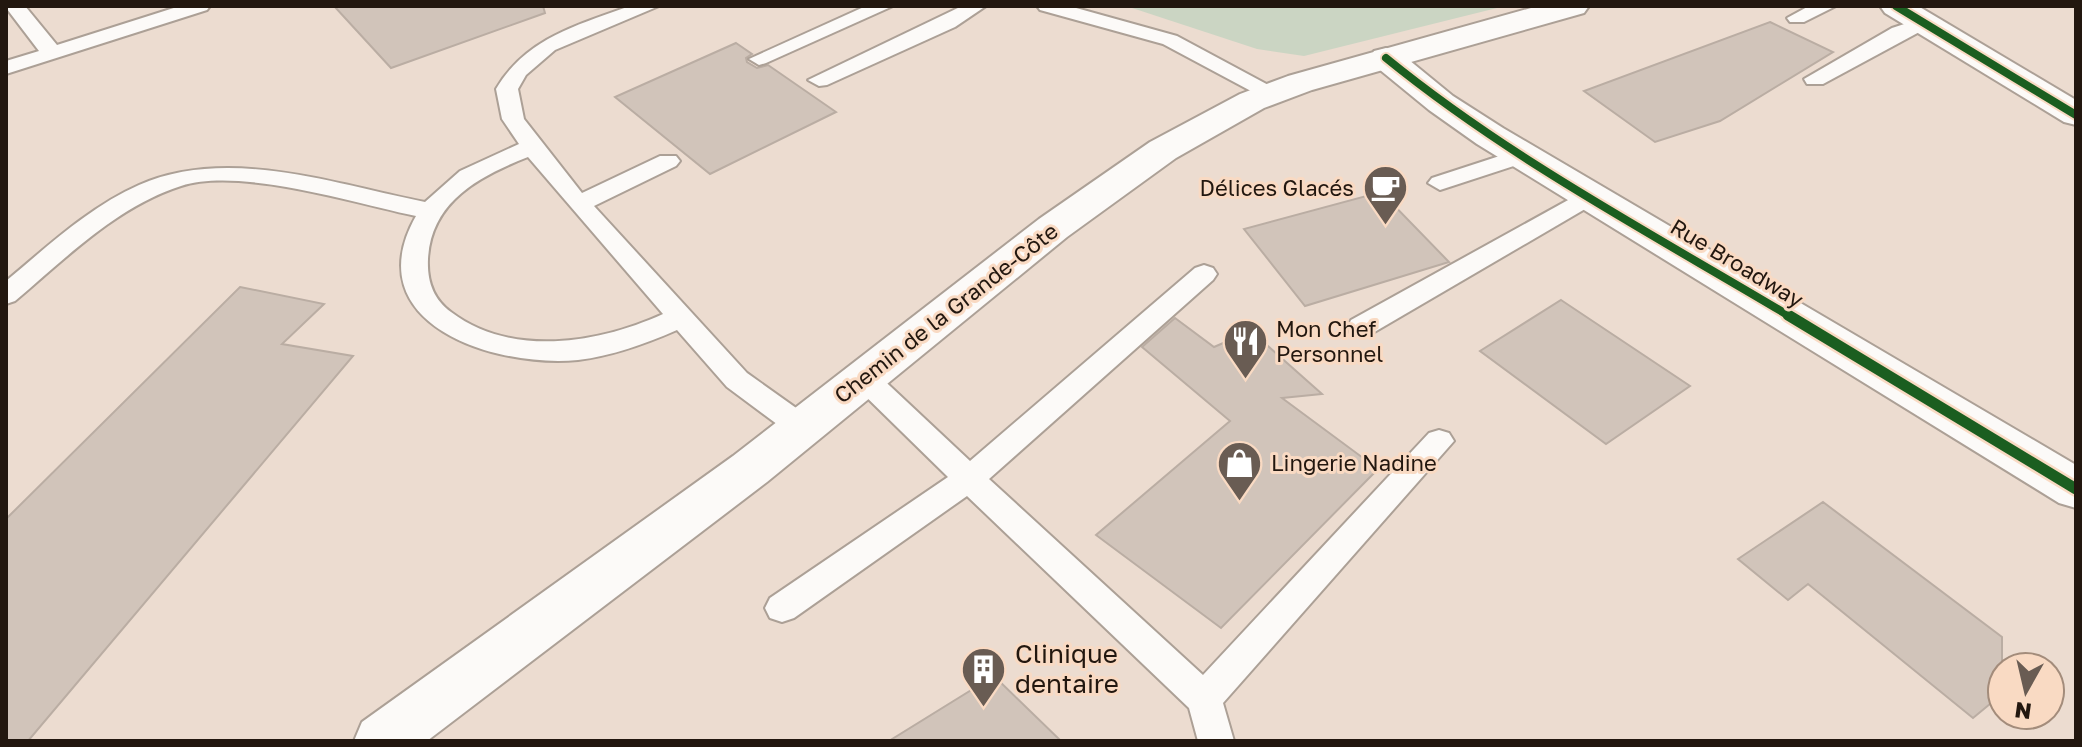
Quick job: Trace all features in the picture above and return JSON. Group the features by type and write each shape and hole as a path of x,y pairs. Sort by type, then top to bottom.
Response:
{"main road":[{"name":"Chemin de la Grande-Côte","path":"382,741 803,428 1053,228 1137,167 1204,125 1272,93 1573,6"},
{"path":"1896,6 2076,115"},
{"name":"Rue Broadway","path":"1386,58 1441,103 1521,156 2076,489"}],"lane":[{"path":"6,68 200,6"},
{"path":"649,6 546,47 518,68 507,89 507,104 531,148 737,380 803,428"},
{"path":"759,59 883,6"},
{"path":"819,80 948,23 976,6"},
{"path":"1047,6 1170,40 1272,93"},
{"path":"1797,18 1826,6"},
{"path":"17,9 53,54"},
{"path":"1815,79 1899,32 1926,23"},
{"path":"531,148 465,179 452,188 432,211 419,234 411,268 413,281 427,306 447,324 468,334 514,347 576,350 632,339 681,317"},
{"path":"1440,183 1521,156"},
{"path":"578,204 668,161"},
{"path":"6,295 127,198 159,183 193,174 239,173 432,211"},
{"path":"1361,327 1588,197"},
{"path":"782,608 969,479 1204,274"},
{"path":"864,378 1204,699 1216,741"},
{"path":"1204,699 1439,441"}],"green space":[{"path":"1126,6 1505,6 1304,56 1257,49"}],"building":[{"path":"334,6 543,6 545,13 391,68"},
{"path":"1770,22 1833,52 1720,121 1655,142 1584,91"},
{"path":"736,43 752,54 746,58 747,62 757,68 768,65 836,112 710,174 615,97"},
{"path":"1381,192 1449,262 1305,306 1244,229"},
{"path":"240,287 324,304 282,344 353,356 28,741 6,741 6,519"},
{"path":"1561,300 1690,386 1606,444 1480,351"},
{"name":"Lingerie Nadine","path":"1175,318 1214,347 1251,331 1322,394 1282,398 1378,469 1221,628 1096,535 1230,421 1142,347"},
{"path":"1823,502 2002,637 2002,651 1986,651 1986,707 1973,718 1808,584 1788,600 1738,559"},
{"name":"Clinique dentaire","path":"994,676 1061,741 889,741"}],"cycle path":[{"path":"1896,6 2076,115"},
{"path":"1386,58 1441,103 1490,136 2076,489"}],"place":[{"name":"Délices Glacés","path":"1385,227"},
{"name":"Mon Chef Personnel","path":"1245,381"},
{"name":"Lingerie Nadine","path":"1240,502"},
{"name":"Clinique dentaire","path":"984,708"}]}
